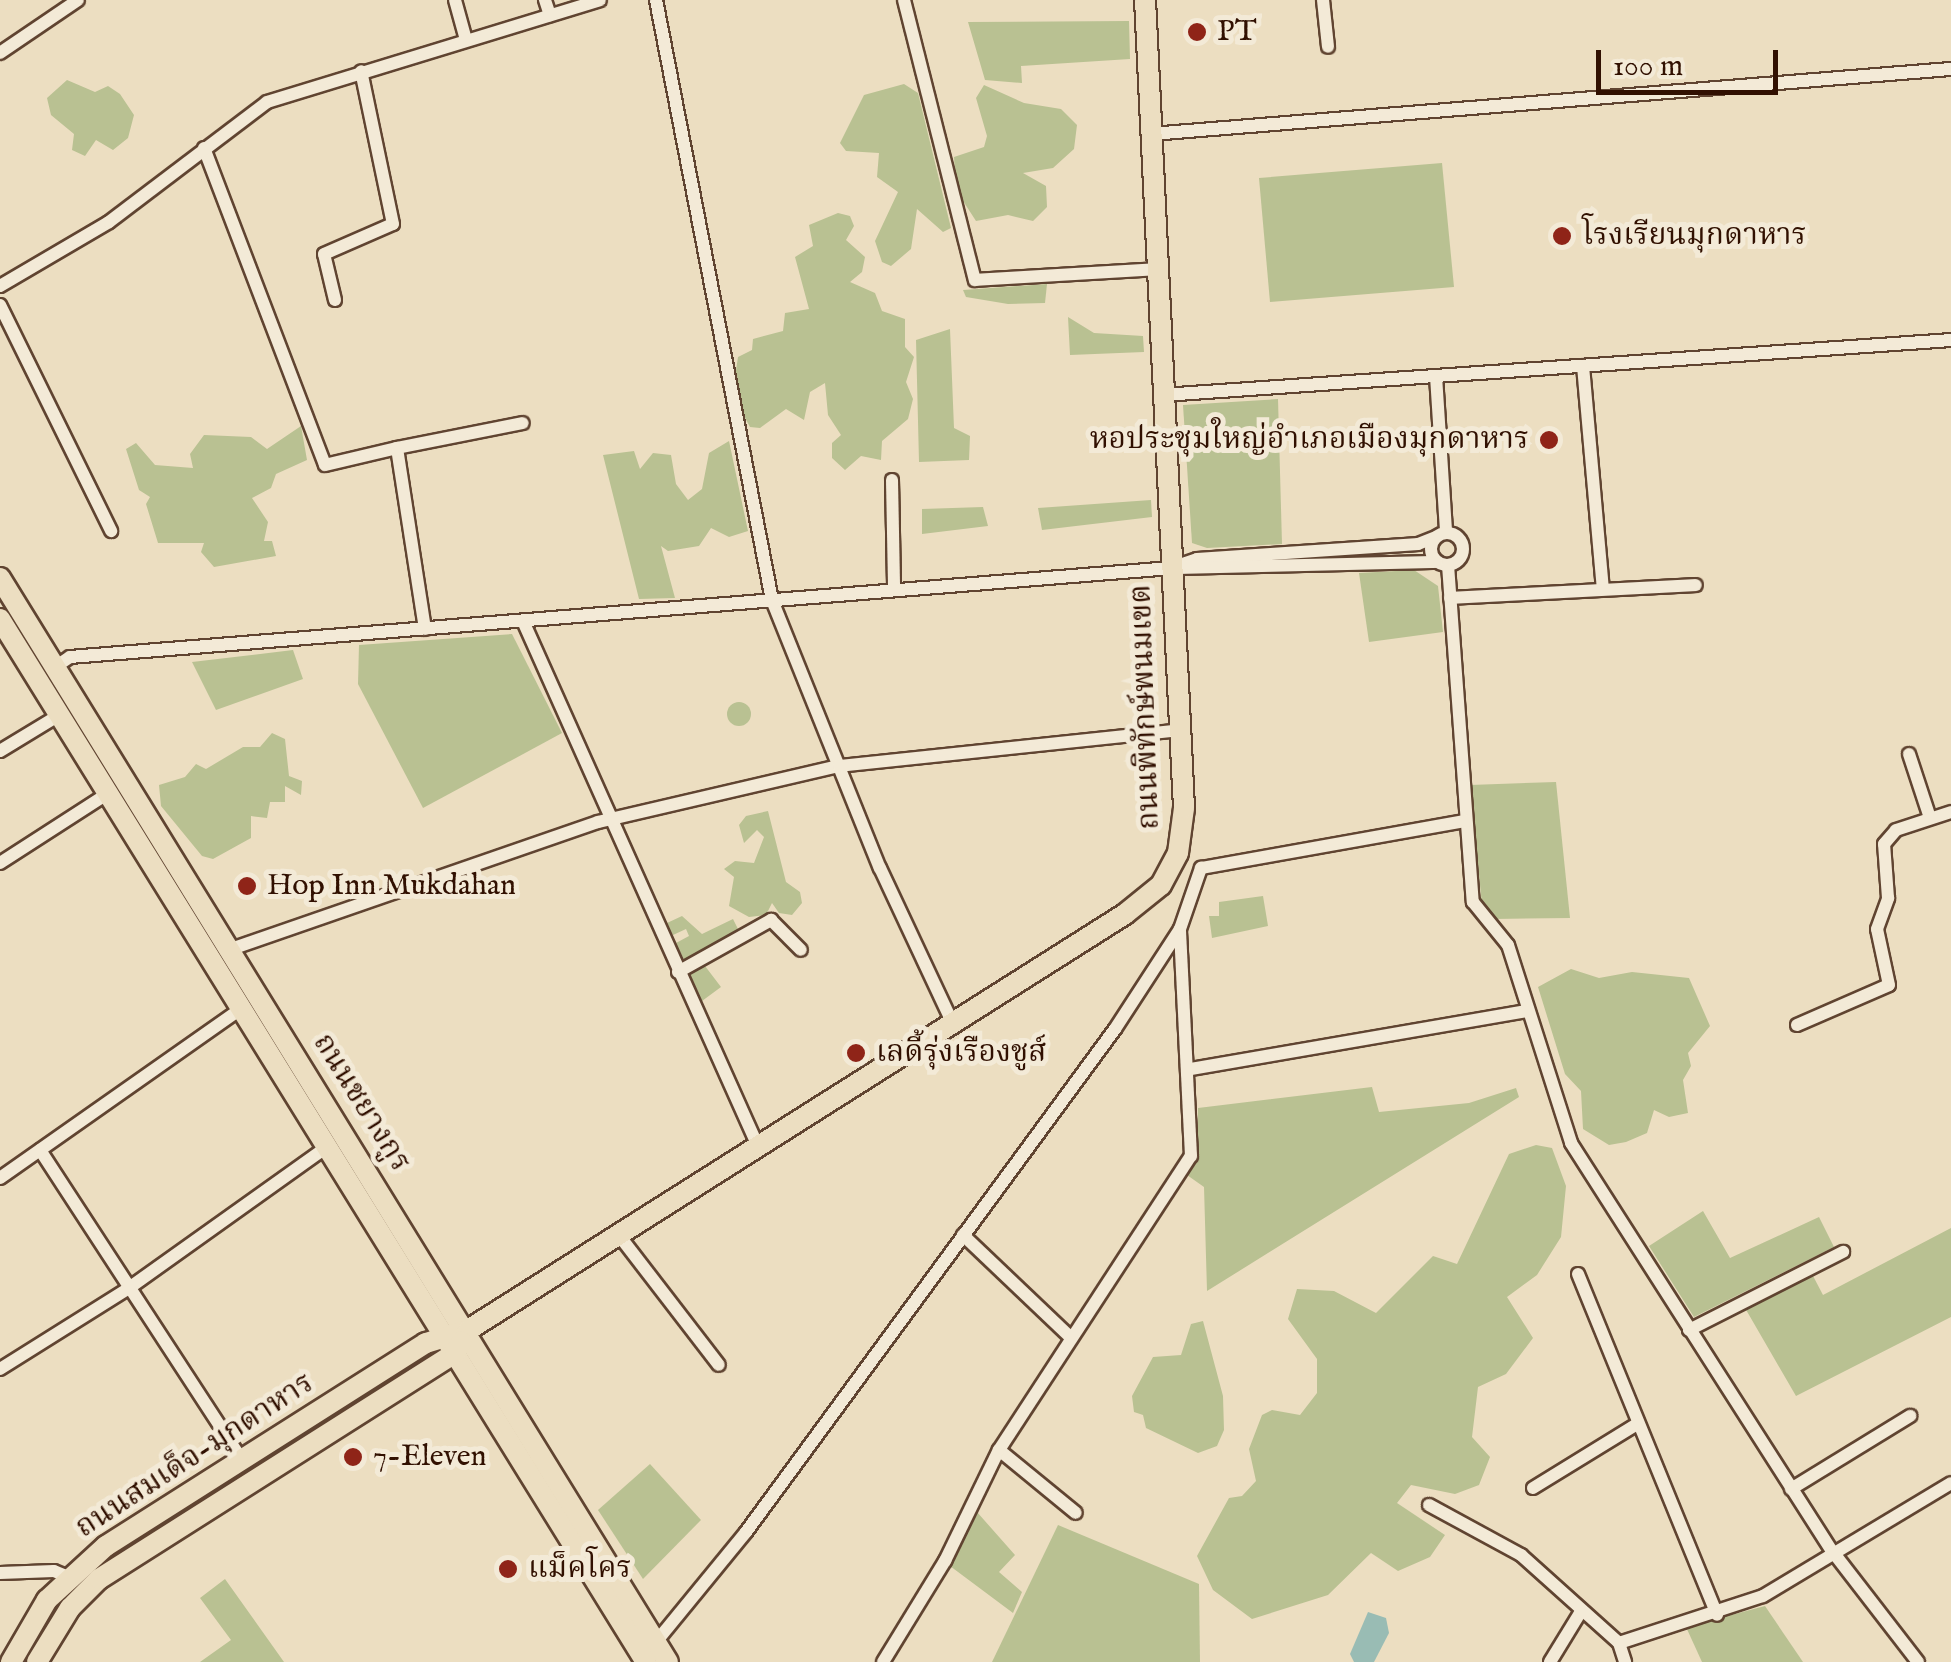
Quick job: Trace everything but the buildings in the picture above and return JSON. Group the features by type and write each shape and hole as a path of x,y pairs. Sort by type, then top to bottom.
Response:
{"main road":[{"name":"ถนนพิทักษ์พนมเขต","path":"468,1330 1160,885 1182,832 1145,0"},
{"name":"ถนนชยางกูร","path":"0,578 468,1330 668,1662"},
{"name":"ถนนชยางกูร","path":"4,632 110,792 646,1662"},
{"path":"450,1344 468,1330"},
{"name":"ถนนสมเด็จ-มุกดาหาร","path":"11,1662 29,1624 68,1577 242,1460 450,1344"},
{"name":"ถนนสมเด็จ-มุกดาหาร","path":"37,1662 70,1608 114,1568 450,1344"}],"street":[{"path":"0,53 78,0"},
{"path":"456,0 466,40"},
{"path":"545,0 550,15"},
{"path":"0,286 99,228 267,102 361,70 600,0"},
{"path":"656,0 772,600 839,766 952,1022"},
{"path":"904,0 975,280 1158,269"},
{"path":"1323,0 1328,47"},
{"path":"1152,134 1951,69"},
{"path":"335,300 324,254 394,224 361,70"},
{"path":"204,148 325,465 523,423"},
{"path":"0,305 111,531"},
{"path":"1163,395 1951,340"},
{"path":"1583,366 1602,589"},
{"path":"1436,376 1441,535 1431,547 1442,563 1450,598 1472,902 1508,945 1580,1161 1833,1552 1918,1662"},
{"path":"397,448 424,629"},
{"path":"892,480 894,589"},
{"path":"56,667 70,657 1172,568 1442,563 1463,548 1441,535"},
{"path":"1172,568 1196,559 1418,544 1441,535"},
{"path":"1450,598 1696,585"},
{"path":"523,622 757,1144"},
{"path":"0,751 60,714"},
{"path":"230,949 610,819 839,766 1179,730"},
{"path":"1910,754 1930,818"},
{"path":"0,863 110,792"},
{"path":"1796,1025 1889,986 1877,929 1888,898 1884,844 1896,830 1951,812"},
{"path":"656,1642 746,1532 1180,929 1204,866 1466,821"},
{"path":"678,972 771,920 801,950"},
{"path":"884,1662 945,1561 999,1450 1191,1156 1192,1069 1180,929"},
{"path":"0,1178 242,1008"},
{"path":"1192,1069 1528,1011"},
{"path":"0,1370 129,1288 328,1146"},
{"path":"40,1150 242,1460"},
{"path":"618,1234 718,1365"},
{"path":"962,1236 1070,1337"},
{"path":"1689,1330 1843,1252"},
{"path":"1578,1274 1717,1615"},
{"path":"1791,1489 1910,1416"},
{"path":"1532,1488 1637,1424"},
{"path":"999,1450 1076,1512"},
{"path":"1619,1643 1717,1615 1763,1596 1951,1484"},
{"path":"1429,1505 1520,1555 1580,1613 1619,1643 1625,1662"},
{"path":"0,1572 54,1571 68,1577"},
{"path":"1550,1662 1580,1613"}],"green space":[{"path":"1129,21 1130,59 1021,66 1022,83 985,80 968,22"},
{"path":"67,80 95,92 108,86 120,94 134,115 128,138 113,150 96,140 85,156 72,150 74,134 51,115 47,98"},
{"path":"904,84 918,93 951,228 943,232 917,209 911,249 891,266 882,262 875,241 898,192 877,177 879,153 846,151 840,143 864,95"},
{"path":"984,85 1024,103 1061,109 1077,125 1074,149 1053,168 1023,173 1046,186 1047,207 1033,221 1008,215 976,221 956,190 954,157 984,147 987,136 976,98"},
{"path":"1442,163 1454,287 1270,302 1259,178"},
{"path":"838,213 850,216 854,226 846,240 865,257 862,272 850,282 875,293 882,311 905,319 905,347 914,357 906,382 913,399 908,419 882,441 881,460 861,456 845,470 832,458 832,443 841,435 828,415 825,383 810,392 804,420 786,409 760,428 750,427 744,416 735,377 738,357 752,350 753,339 783,331 785,313 809,309 795,257 813,246 809,225"},
{"path":"1047,284 1045,303 1008,304 966,297 963,290"},
{"path":"1068,317 1094,333 1143,336 1144,352 1070,355"},
{"path":"950,329 954,428 970,436 969,460 919,462 916,340"},
{"path":"1278,399 1282,544 1207,548 1192,543 1183,405"},
{"path":"301,426 307,460 276,474 271,488 252,498 268,522 264,541 272,541 276,556 214,567 201,552 204,543 158,543 146,504 150,497 139,490 126,449 136,443 155,465 193,468 190,454 204,435 251,437 267,449"},
{"path":"729,441 748,531 729,537 711,528 699,546 668,551 661,546 675,598 639,599 603,455 634,451 640,469 653,453 671,455 676,484 688,500 702,489 709,453"},
{"path":"1151,500 1152,517 1042,530 1038,508"},
{"path":"983,507 988,526 922,534 922,509"},
{"path":"1414,570 1438,586 1443,632 1369,642 1359,573"},
{"path":"512,634 562,733 423,808 358,684 359,645"},
{"path":"293,650 303,679 216,710 192,662"},
{"path":"739,702 748,705 748,723 739,726 730,723 727,714 730,705"},
{"path":"272,733 285,739 289,776 302,781 301,795 285,786 285,802 270,802 267,818 251,816 251,838 213,859 202,856 161,806 159,785 185,777 196,764 206,769 243,747 260,747"},
{"path":"1556,782 1570,918 1494,919 1482,905 1470,785"},
{"path":"768,811 786,882 800,892 802,903 792,915 779,913 772,903 766,915 749,917 729,906 734,877 724,869 735,861 754,863 764,837 757,830 744,843 739,825 746,816"},
{"path":"1263,896 1268,926 1212,938 1209,916 1219,916 1219,902"},
{"path":"682,916 702,934 733,919 739,931 685,962 676,943 689,936 686,929 673,935 667,923"},
{"path":"726,950 705,966 721,987 702,1001 689,972"},
{"path":"1571,969 1599,978 1632,972 1689,978 1710,1026 1688,1053 1691,1066 1683,1080 1688,1113 1669,1117 1654,1110 1647,1133 1609,1145 1583,1129 1581,1091 1565,1074 1538,987"},
{"path":"1372,1087 1379,1112 1469,1103 1516,1088 1519,1097 1207,1291 1204,1187 1187,1175 1197,1156 1198,1108"},
{"path":"1536,1145 1552,1148 1566,1186 1561,1237 1537,1275 1507,1297 1533,1338 1506,1374 1478,1387 1472,1437 1490,1457 1479,1485 1455,1494 1411,1485 1397,1503 1445,1535 1430,1557 1398,1571 1371,1553 1328,1595 1252,1619 1213,1590 1197,1556 1229,1498 1242,1496 1256,1481 1249,1449 1262,1415 1272,1410 1300,1415 1317,1393 1317,1359 1288,1319 1297,1289 1334,1291 1376,1313 1433,1256 1457,1264 1509,1154"},
{"path":"1703,1211 1730,1258 1819,1217 1834,1247 1694,1317 1649,1246"},
{"path":"1951,1228 1951,1317 1796,1396 1745,1308 1812,1274 1823,1295"},
{"path":"1203,1321 1223,1396 1224,1430 1217,1446 1198,1453 1146,1428 1143,1415 1134,1412 1132,1396 1153,1357 1181,1355 1191,1324"},
{"path":"650,1464 701,1520 643,1579 598,1510"},
{"path":"977,1512 1015,1555 999,1572 1022,1592 1013,1613 950,1566"},
{"path":"1058,1525 1199,1584 1200,1662 992,1662"},
{"path":"225,1579 284,1662 200,1662 231,1640 200,1598"},
{"path":"1765,1606 1803,1662 1702,1662 1686,1627"}],"water":[{"path":"1368,1612 1386,1618 1389,1633 1374,1662 1354,1662 1350,1654"}],"place":[{"name":"PT","path":"1197,32"},
{"name":"โรงเรียนมุกดาหาร","path":"1562,236"},
{"name":"หอประชุมใหญ่อำเภอเมืองมุกดาหาร","path":"1549,440"},
{"name":"Hop Inn Mukdahan","path":"247,886"},
{"name":"เลดี้รุ่งเรืองชูส์","path":"856,1053"},
{"name":"7-Eleven","path":"353,1457"},
{"name":"แม็คโคร","path":"508,1569"}]}
